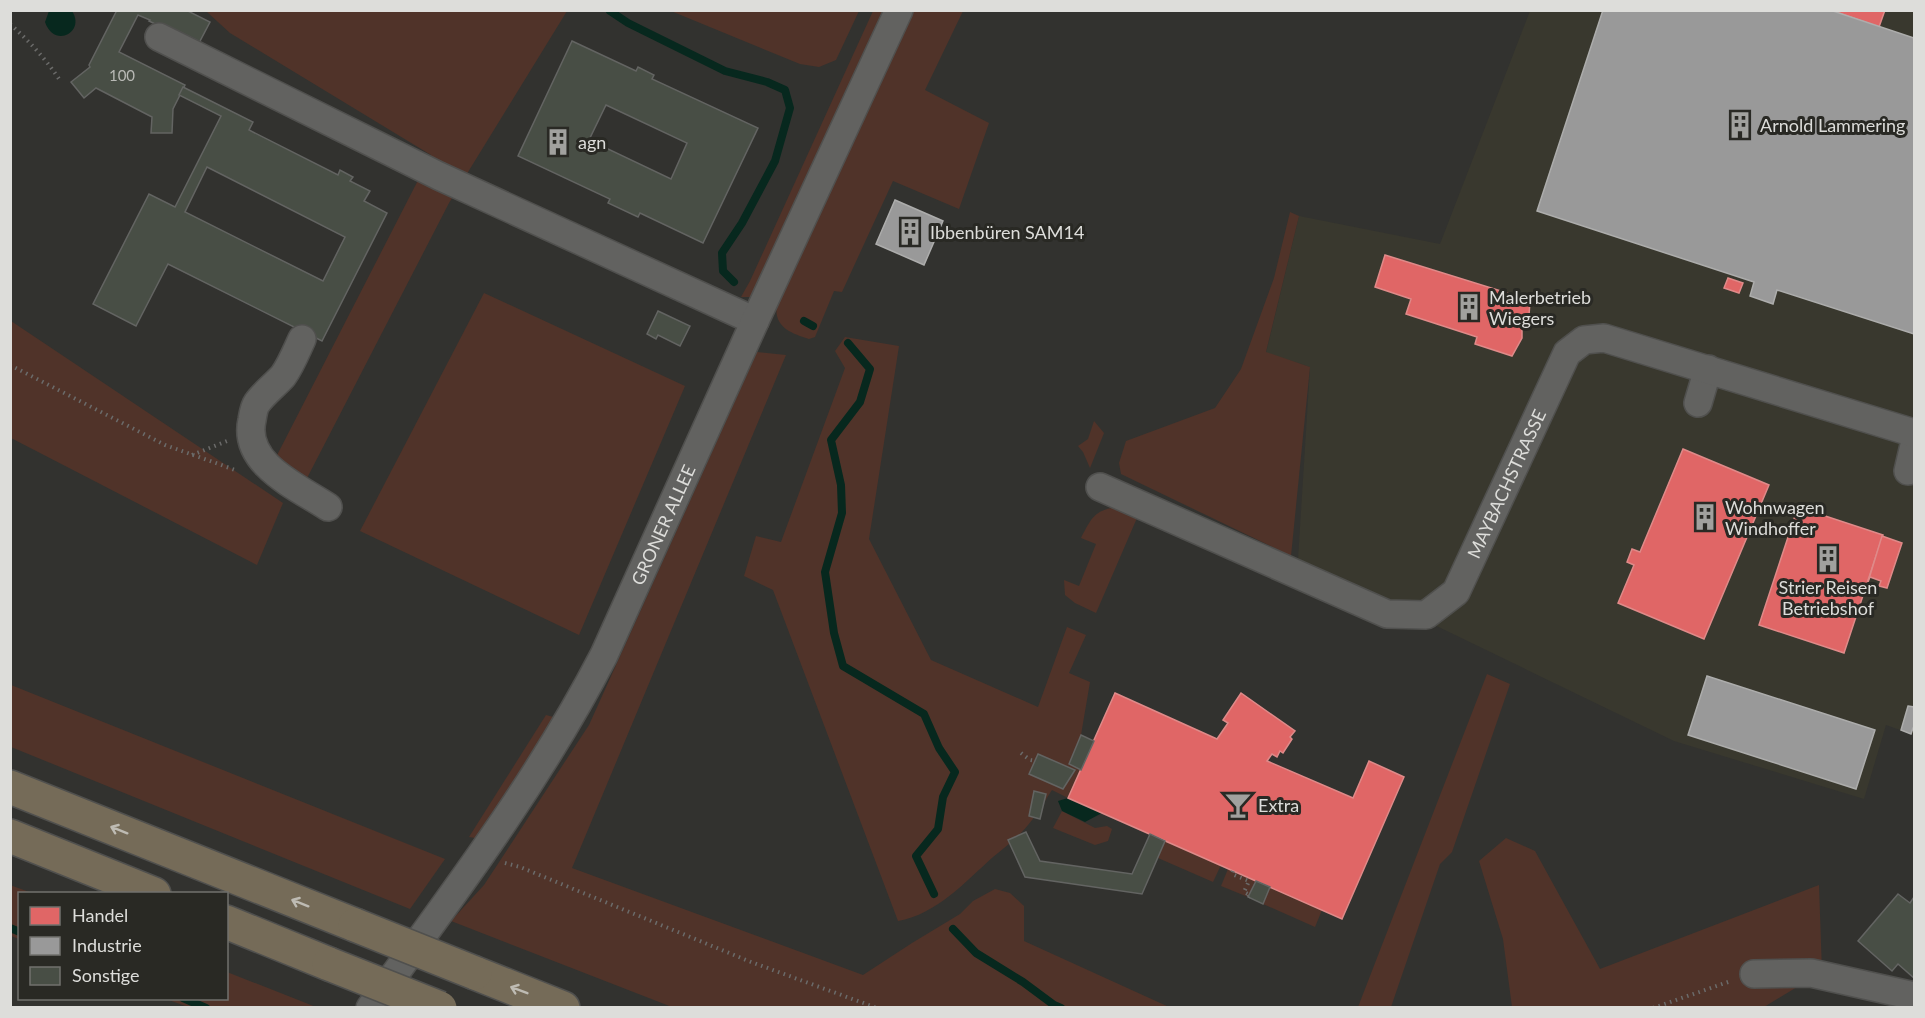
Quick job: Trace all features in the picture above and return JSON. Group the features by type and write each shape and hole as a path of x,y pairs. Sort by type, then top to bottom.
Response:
{"highway":[{"path":"10,787 563,1008"},
{"path":"10,836 149,892"},
{"path":"228,923 441,1008"}],"street":[{"name":"GRONER ALLEE","path":"370,1008 480,858 539,770 583,697 899,10"},
{"path":"159,37 439,176 755,321"},
{"name":"MAYBACHSTRASSE","path":"1100,487 1387,614 1426,615 1456,592 1567,353 1584,340 1604,338 1914,433"},
{"path":"302,339 282,376 256,404 251,441 262,462 282,478 328,507"},
{"path":"1698,403 1708,369"},
{"path":"1908,471 1914,445"},
{"path":"1754,974 1811,973 1914,996"}],"path":[{"path":"10,24 27,38 59,79"},
{"path":"10,365 165,445 242,472 282,478"},
{"path":"191,455 251,431"},
{"path":"1021,753 1030,760 1036,761"},
{"path":"480,858 520,867 751,962 878,1008"},
{"path":"1233,871 1232,874 1249,881 1244,892 1250,895 1248,897"},
{"path":"1653,1008 1754,974"}],"shaded area":[{"path":"49,11 72,11 75,25 72,31 61,36 49,30 45,22"},
{"path":"206,11 567,11 449,203 305,482 272,465 431,155 230,33"},
{"path":"671,11 859,11 836,60 819,67 800,64"},
{"path":"873,11 889,11 754,294 750,297 741,297 750,281"},
{"path":"909,11 963,11 925,90 989,123 959,209 893,181 842,292 834,291 815,337 809,339 790,331 781,324 776,312 777,304"},
{"path":"1530,11 1914,11 1914,735 1886,725 1864,799 1674,741 1298,559 1310,367 1266,353 1299,216 1440,244"},
{"path":"1290,212 1299,216 1266,352 1310,367 1291,556 1121,474 1119,463 1126,441 1215,408 1241,369 1274,278"},
{"path":"484,293 685,386 579,635 360,531"},
{"path":"11,321 283,503 257,565 11,438"},
{"path":"845,337 899,346 869,539 931,660 1038,707 1067,627 1086,635 1069,673 1090,682 1081,735 1069,764 1081,770 1068,798 1052,790 1020,834 950,896 925,912 898,921 773,590 744,576 756,536 781,542 845,368 835,351"},
{"path":"757,352 786,355 572,868 863,975 960,914 973,901 995,889 1010,893 1024,906 1024,941 1169,1007 672,1007 451,921 484,885 589,725"},
{"path":"1094,421 1104,433 1090,468 1078,446 1088,439"},
{"path":"1117,507 1137,518 1096,613 1075,603 1065,595 1064,580 1079,586 1096,544 1081,538 1094,516 1103,510"},
{"path":"1487,674 1510,684 1452,852 1440,864 1391,1007 1358,1007"},
{"path":"10,685 445,859 410,909 11,747"},
{"path":"546,715 561,719 481,839 469,837"},
{"path":"1068,798 1102,813 1085,822 1062,811 1058,801"},
{"path":"1062,811 1095,828 1107,826 1112,829 1108,841 1095,845 1053,828"},
{"path":"1506,838 1535,851 1600,969 1819,885 1822,972 1764,1007 1512,1007 1503,939 1479,861"},
{"path":"1165,841 1221,865 1213,882 1158,858"},
{"path":"1228,869 1256,881 1248,897 1221,886"},
{"path":"10,885 29,892 18,892 18,939 11,936"},
{"path":"1270,887 1322,910 1315,927 1263,904"},
{"path":"228,972 316,1007 188,1007 169,1000 228,1000"}],"building: Handel":[{"path":"1830,10 1885,10 1879,27"},
{"name":"Malerbetrieb Wiegers","path":"1385,255 1530,300 1529,316 1522,325 1522,338 1512,356 1475,344 1477,337 1406,314 1411,299 1375,287"},
{"path":"1728,278 1743,283 1739,293 1724,288"},
{"name":"Wohnwagen Windhoffer","path":"1683,449 1769,485 1704,639 1618,603 1634,565 1627,562 1632,549 1640,552"},
{"name":"Strier Reisen Betriebshof","path":"1798,507 1883,535 1844,653 1759,625"},
{"path":"1882,536 1902,543 1887,588 1879,586 1881,581 1870,577 1868,582"},
{"name":"Extra","path":"1115,693 1217,739 1228,723 1223,720 1241,693 1295,731 1283,753 1280,751 1277,757 1272,754 1267,761 1353,798 1369,761 1404,777 1342,919 1068,798"}],"building: Industrie":[{"name":"Arnold Lammering","path":"1603,10 1830,10 1914,38 1914,334 1777,290 1773,304 1750,296 1754,282 1537,211"},
{"name":"Ibbenbüren SAM14","path":"895,200 943,221 924,265 876,244"},
{"path":"1707,676 1875,730 1856,789 1688,735"},
{"path":"1908,706 1914,707 1914,728 1911,734 1901,730"}],"building: Sonstige":[{"path":"117,10 186,10 210,22 198,45 204,48 149,21 150,20 138,15 119,52 185,85 173,109 172,133 151,133 152,117 96,88 84,98 71,82 90,67"},
{"name":"agn","path":"572,41 636,71 638,67 654,75 652,79 758,128 703,243 640,213 638,217 608,203 610,199 518,156","holes":["606,105 687,143 671,179 589,140"]},
{"path":"183,87 253,122 249,130 338,175 340,170 353,177 350,181 370,191 364,201 387,213 322,341 168,264 136,326 93,304 149,194 175,207 221,116 179,95","holes":["207,167 345,237 323,281 185,212"]},
{"path":"658,311 690,326 680,346 658,335 656,339 647,334"},
{"path":"1081,735 1094,741 1081,770 1069,764"},
{"path":"1038,754 1075,770 1063,789 1029,774"},
{"path":"1034,791 1046,794 1040,819 1029,816"},
{"path":"1026,832 1040,861 1132,874 1150,834 1165,841 1142,894 1025,877 1008,840"},
{"path":"1256,881 1270,887 1263,904 1248,897"},
{"path":"1898,894 1910,903 1914,897 1914,978 1898,964 1892,971 1858,941"}],"waterway":[{"path":"610,11 628,23 725,71 767,82 785,90 790,108 775,161 742,223 722,253 723,271 734,282"},
{"path":"804,321 813,326"},
{"path":"848,343 870,369 860,402 831,440 841,485 842,513 825,572 834,633 843,666 924,714 939,748 955,772 943,797 938,829 916,856 934,894"},
{"path":"10,928 18,931"},
{"path":"953,929 976,953 1061,1008"},
{"path":"188,1000 206,1008"}],"place":[{"name":"Arnold Lammering","path":"1740,125"},
{"name":"agn","path":"558,142"},
{"name":"Ibbenbüren SAM14","path":"910,232"},
{"name":"Malerbetrieb Wiegers","path":"1469,307"},
{"name":"Wohnwagen Windhoffer","path":"1705,517"},
{"name":"Strier Reisen Betriebshof","path":"1828,559"},
{"name":"Extra","path":"1238,805"}]}
